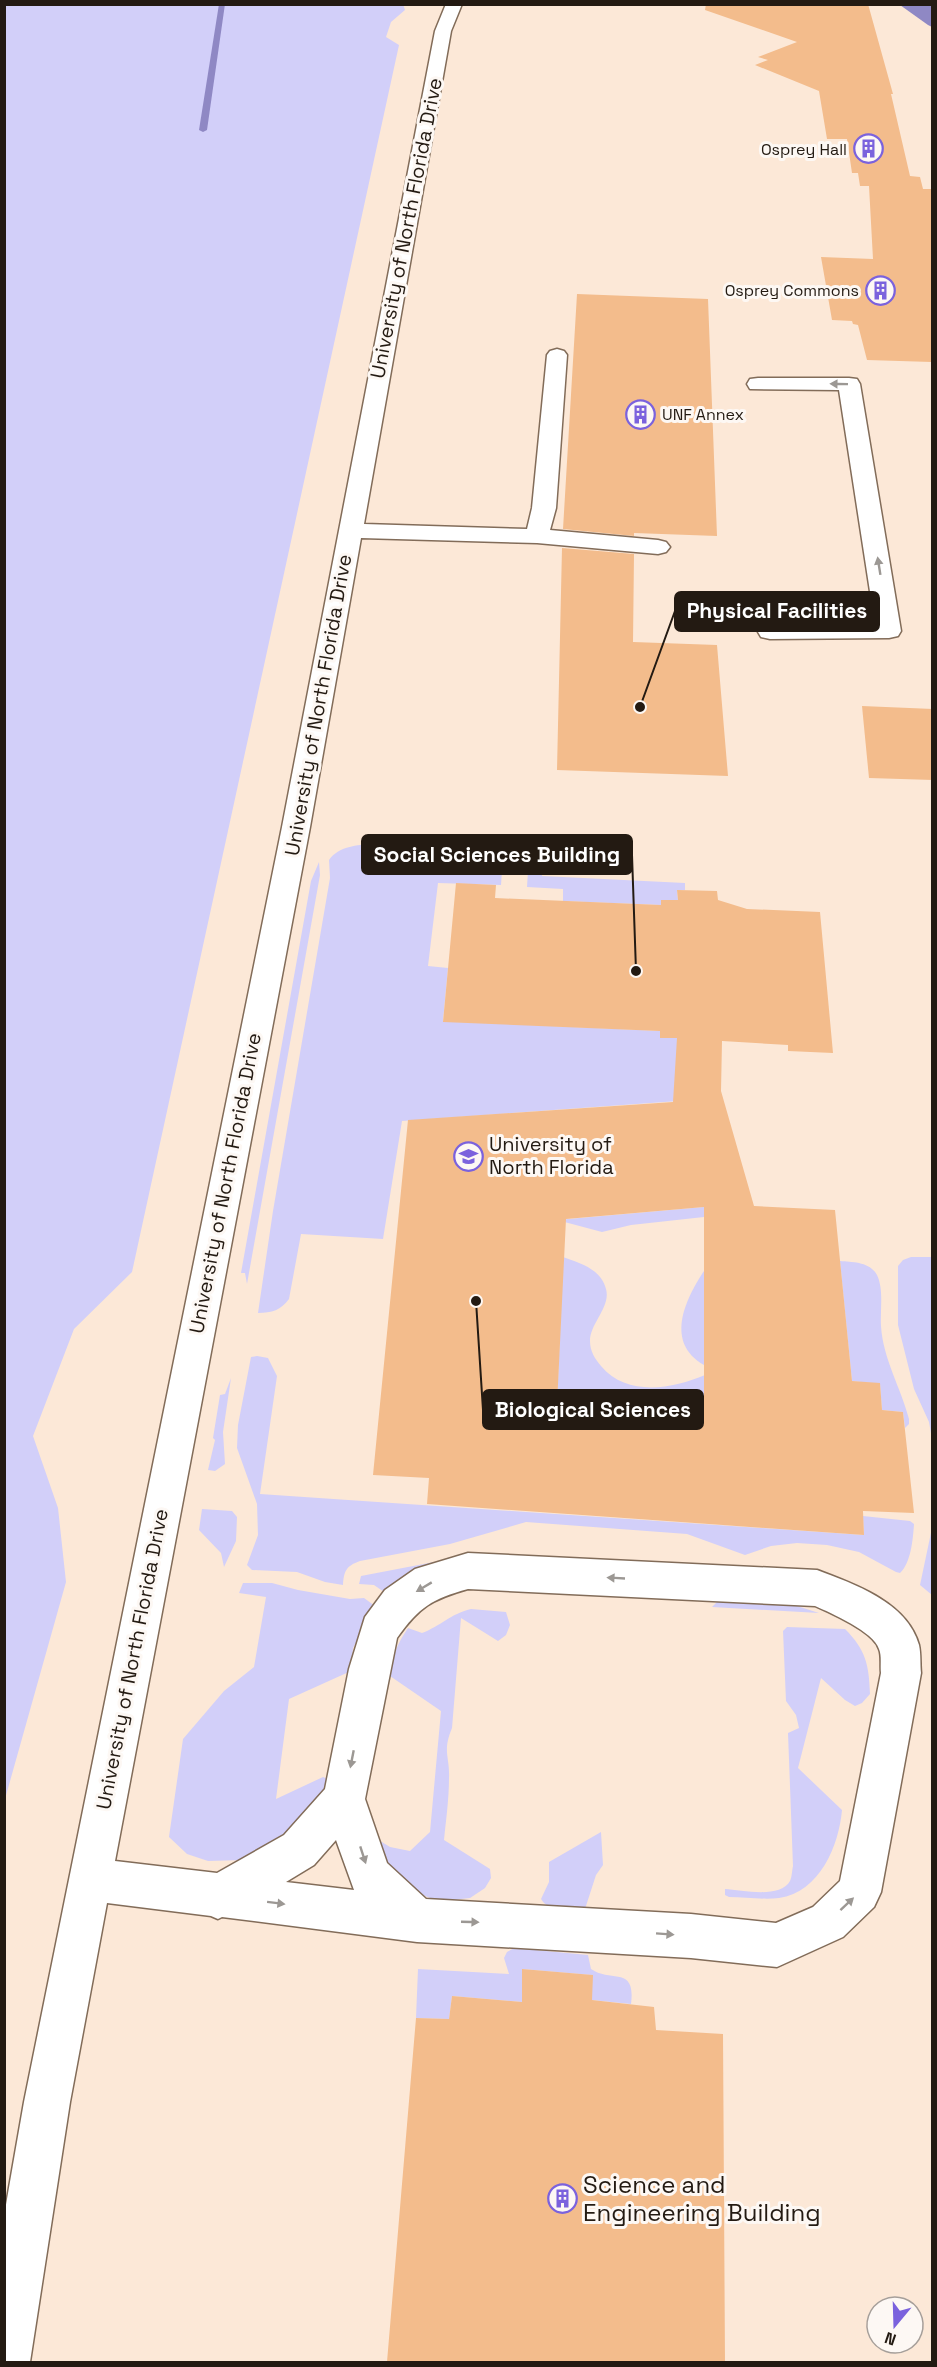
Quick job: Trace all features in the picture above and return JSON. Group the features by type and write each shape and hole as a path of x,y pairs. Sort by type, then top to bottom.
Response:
{"street":[{"name":"University of North Florida Drive","path":"5,2362 47,2102 165,1489 294,839 443,31 454,4"},
{"path":"537,536 544,508 557,355"},
{"path":"758,384 849,384 889,631 771,632"},
{"path":"350,531 537,536 658,547"},
{"path":"90,1879 218,1897 417,1920 670,1935 777,1945 828,1922 859,1892 901,1673 897,1640 880,1623 850,1601 817,1588 468,1571 429,1582 399,1603 380,1630 369,1669 344,1799 370,1877 417,1920"},
{"path":"218,1897 299,1850 344,1799"}],"shaded area":[{"path":"5,4 403,4 405,10 391,22 386,37 399,45 132,1272 74,1329 33,1436 58,1508 66,1582 5,1799"},
{"path":"900,5 932,5 932,27 928,25"},
{"path":"373,844 494,850 503,856 501,885 438,883 428,966 448,968 443,1021 660,1031 660,1038 677,1038 720,1098 402,1121 383,1239 301,1234 289,1299 276,1310 258,1313 273,1211 330,878 329,860 343,849"},
{"path":"534,851 541,852 543,855 542,876 685,883 685,890 677,890 678,900 661,900 661,905 563,901 563,889 527,887 529,855"},
{"path":"319,862 320,875 247,1284 245,1273 241,1273 311,881"},
{"path":"704,1207 704,1217 631,1225 602,1232 557,1220"},
{"path":"563,1257 583,1264 595,1272 600,1276 606,1289 606,1302 593,1328 590,1341 593,1355 601,1366 612,1376 637,1386 678,1384 705,1375 704,1411 557,1405"},
{"path":"911,1257 932,1257 932,1439 929,1422 914,1389 898,1325 898,1266 903,1260"},
{"path":"840,1261 866,1265 877,1275 881,1294 882,1338 909,1419 909,1424 905,1428 903,1412 882,1410 880,1384 852,1381"},
{"path":"704,1271 704,1365 692,1356 685,1345 682,1321 690,1295"},
{"path":"251,1357 268,1358 277,1376 260,1494 864,1535 863,1516 910,1521 914,1524 909,1557 900,1573 859,1552 827,1545 797,1543 771,1546 745,1555 687,1534 526,1522 450,1544 360,1561 347,1570 343,1585 325,1582 297,1572 252,1570 247,1565 258,1535 257,1504 237,1448 238,1425"},
{"path":"231,1378 223,1432 225,1464 215,1471 208,1470 215,1440 213,1438 220,1395 225,1394"},
{"path":"202,1509 232,1511 237,1517 236,1541 224,1567 221,1553 199,1530"},
{"path":"932,1528 932,1595 920,1585"},
{"path":"434,1562 415,1572 387,1594 374,1585 359,1584 361,1576"},
{"path":"243,1583 272,1583 350,1599 364,1598 375,1606 353,1648 351,1671 289,1699 276,1799 323,1777 330,1780 329,1784 287,1836 244,1860 208,1861 187,1854 169,1837 183,1739 224,1691 254,1667 266,1597 239,1593"},
{"path":"718,1601 797,1606 819,1613 712,1607"},
{"path":"471,1609 506,1612 510,1625 506,1635 498,1641 461,1618 452,1728 447,1749 449,1786 444,1840 490,1869 491,1878 485,1888 470,1898 432,1899 416,1892 380,1856 377,1839 390,1847 410,1851 430,1832 441,1711 390,1676 396,1651 408,1628 422,1633"},
{"path":"787,1627 845,1629 858,1644 865,1658 870,1694 862,1703 855,1706 821,1678 798,1768 842,1810 837,1838 825,1865 806,1887 793,1894 773,1899 729,1897 725,1895 725,1889 770,1892 785,1887 791,1878 793,1866 788,1733 799,1728 796,1715 786,1701 783,1631"},
{"path":"601,1832 603,1865 596,1875 585,1909 561,1909 549,1906 541,1899 549,1882 549,1862"},
{"path":"514,1948 588,1955 591,1969 626,1979 632,1992 631,2004 592,2000 592,1975 522,1969 522,2002 452,1996 449,2019 416,2018 418,1969 509,1974 504,1958 507,1952"}],"building":[{"path":"706,4 868,4 893,94 891,94 910,176 920,177 923,189 933,189 932,362 867,360 858,325 853,324 852,321 832,320 821,257 873,259 869,186 860,186 858,173 852,173 847,139 827,139 819,91 755,65 768,60 758,57 797,42 705,10"},
{"name":"UNF Annex","path":"577,294 708,299 717,536 634,533 634,536 563,529"},
{"path":"562,548 634,554 633,642 717,645 728,776 557,770"},
{"path":"862,706 933,709 933,780 869,778"},
{"path":"456,883 496,885 495,898 661,905 661,900 678,900 677,890 717,891 718,900 747,909 820,912 833,1053 788,1051 788,1045 722,1041 721,1091 754,1206 835,1210 852,1381 880,1383 882,1410 903,1412 914,1513 863,1511 864,1535 427,1504 429,1478 373,1475 408,1120 673,1102 677,1038 660,1038 660,1031 443,1022","holes":["704,1207 704,1411 557,1405 566,1219"]},
{"name":"Science and Engineering Building","path":"522,1969 593,1975 592,2000 654,2007 656,2030 723,2034 725,2362 387,2362 416,2018 449,2019 452,1996 522,2002"}],"waterway":[{"path":"203,130 222,4"}],"place":[{"name":"Osprey Hall","path":"868,149"},
{"name":"Osprey Commons","path":"880,290"},
{"name":"UNF Annex","path":"641,414"},
{"name":"Physical Facilities","path":"640,707"},
{"name":"Social Sciences Building","path":"636,971"},
{"name":"University of North Florida","path":"468,1156"},
{"name":"Biological Sciences","path":"476,1301"},
{"name":"Science and Engineering Building","path":"562,2198"}]}
